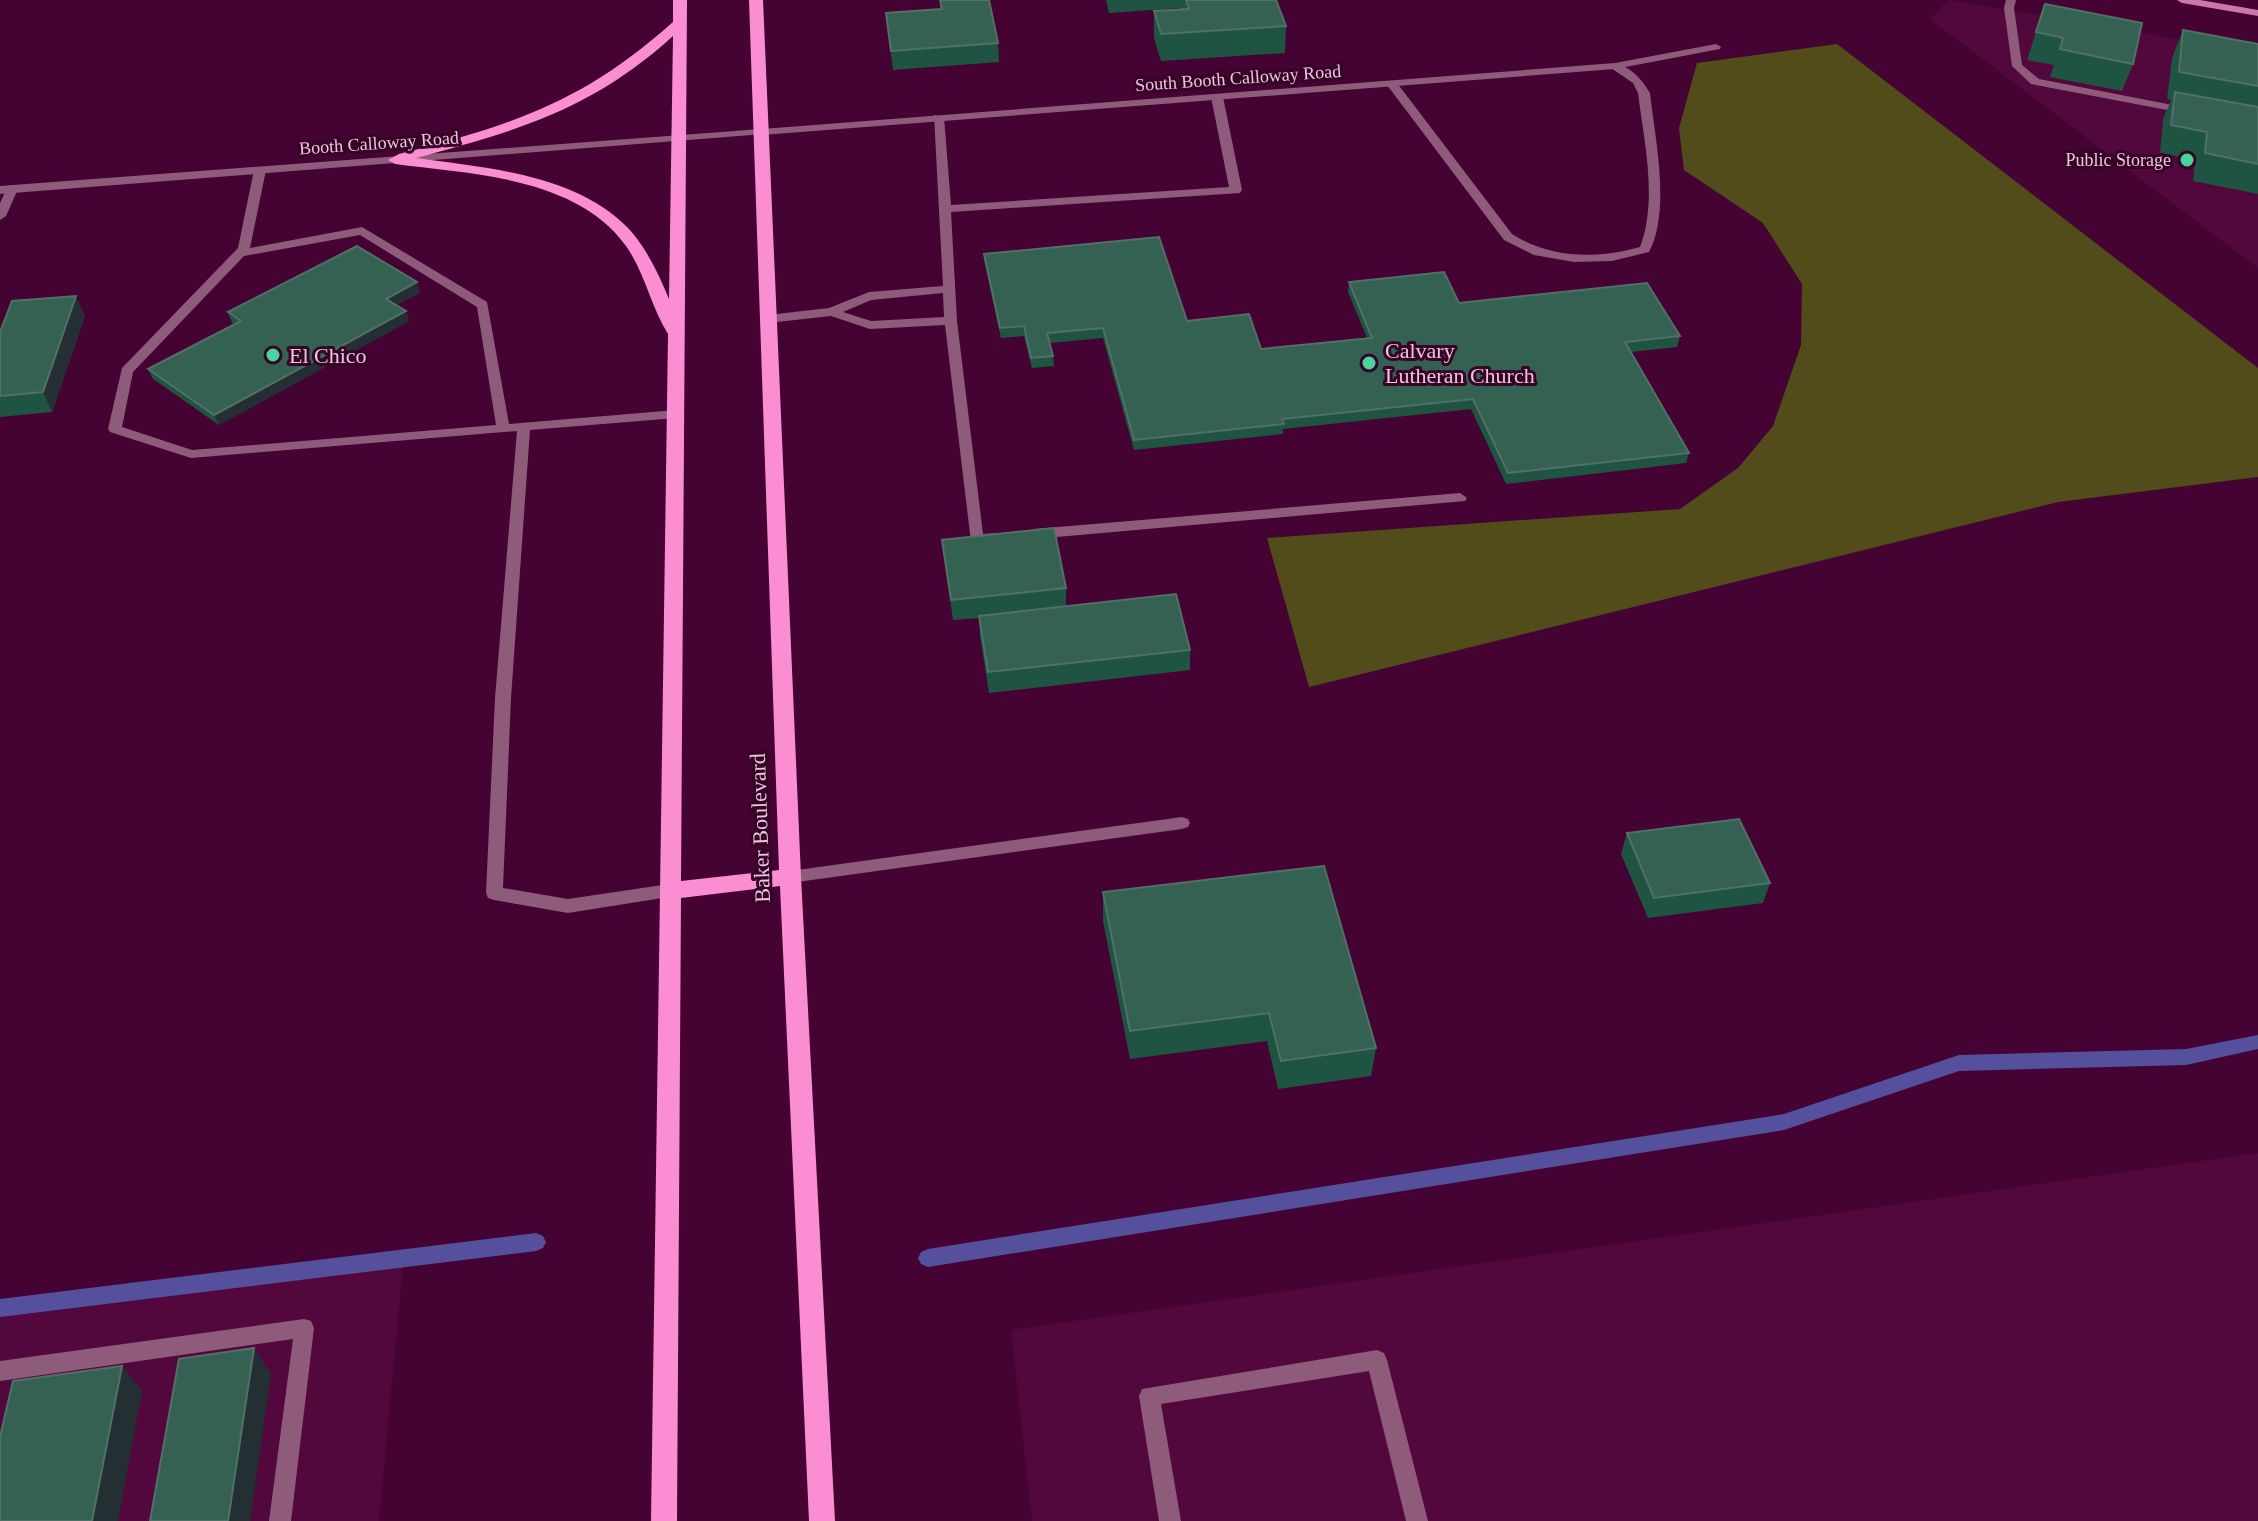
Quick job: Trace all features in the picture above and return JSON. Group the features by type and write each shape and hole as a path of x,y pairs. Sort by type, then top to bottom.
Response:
{"main road":[{"path":"664,1521 680,0"},
{"name":"Baker Boulevard","path":"756,0 790,877 822,1521"},
{"path":"2182,0 2258,13"},
{"path":"395,160 521,126 577,102 643,59 680,23"},
{"path":"395,160 494,174 546,186 584,203 623,231 645,262 678,338"},
{"path":"669,891 790,877"}],"street":[{"path":"2011,0 2009,8 2017,66 2035,82 2199,113"},
{"name":"South Booth Calloway Road","path":"761,132 1615,66 1716,47"},
{"path":"1393,85 1508,237 1524,249 1546,257 1599,256 1645,249 1653,237 1653,186 1644,93 1638,81 1615,66"},
{"path":"945,209 1236,190 1217,97"},
{"path":"938,117 951,321 976,539 1007,536"},
{"name":"Booth Calloway Road","path":"6,189 761,132"},
{"path":"260,170 241,253 127,371 115,429 191,454 676,414"},
{"path":"0,216 6,189"},
{"path":"241,253 362,231 483,305 503,428"},
{"path":"768,319 832,312 869,296 949,289"},
{"path":"832,312 870,325 951,321"},
{"path":"524,426 503,698 494,893 568,906 669,891"},
{"path":"1023,535 1460,498"},
{"path":"790,877 1182,823"},
{"path":"0,1371 186,1352 304,1328 280,1521"},
{"path":"1170,1521 1149,1396 1377,1360 1417,1521"}],"shaded area":[{"name":"Public Storage","path":"1948,0 2258,53 2258,268 1930,19"},
{"path":"1837,44 2258,368 2258,477 2058,502 1309,687 1267,538 1680,509 1738,468 1773,426 1801,345 1802,284 1763,223 1684,170 1679,128 1697,63"},
{"path":"2258,1153 2258,1521 1032,1521 1011,1330"},
{"path":"404,1254 379,1521 0,1521 0,1309"}],"building":[{"path":"940,0 989,0 998,43 891,51 886,13 942,9"},
{"path":"1186,0 1276,0 1286,26 1161,34 1154,11 1189,9"},
{"path":"2045,4 2142,23 2133,64 2060,49 2063,38 2036,32"},
{"path":"2183,30 2258,44 2258,86 2179,72"},
{"path":"2175,92 2258,107 2258,164 2205,153 2207,132 2171,125"},
{"name":"Calvary Lutheran Church","path":"1159,237 1187,321 1249,314 1261,349 1372,338 1349,282 1444,272 1459,303 1647,283 1680,336 1625,342 1689,453 1508,473 1473,399 1282,419 1284,424 1134,440 1103,328 1047,333 1053,356 1031,358 1024,326 1000,328 984,254"},
{"name":"El Chico","path":"357,246 417,282 386,299 406,311 214,415 148,369 241,321 228,312"},
{"path":"76,296 43,392 0,396 0,332 12,301"},
{"path":"1054,528 1066,588 951,600 942,540"},
{"path":"1176,594 1190,650 988,672 979,616"},
{"path":"1739,819 1770,883 1654,898 1627,833"},
{"path":"1324,866 1376,1048 1281,1061 1269,1013 1130,1031 1103,892"},
{"path":"254,1348 228,1521 150,1521 179,1359"},
{"path":"122,1366 92,1521 0,1521 0,1437 13,1381"}],"waterway":[{"path":"928,1258 1784,1122 1959,1063 2186,1057 2258,1042"},
{"path":"0,1308 536,1242"}],"place":[{"name":"Public Storage","path":"2187,160"},
{"name":"El Chico","path":"273,355"},
{"name":"Calvary Lutheran Church","path":"1369,363"}]}
